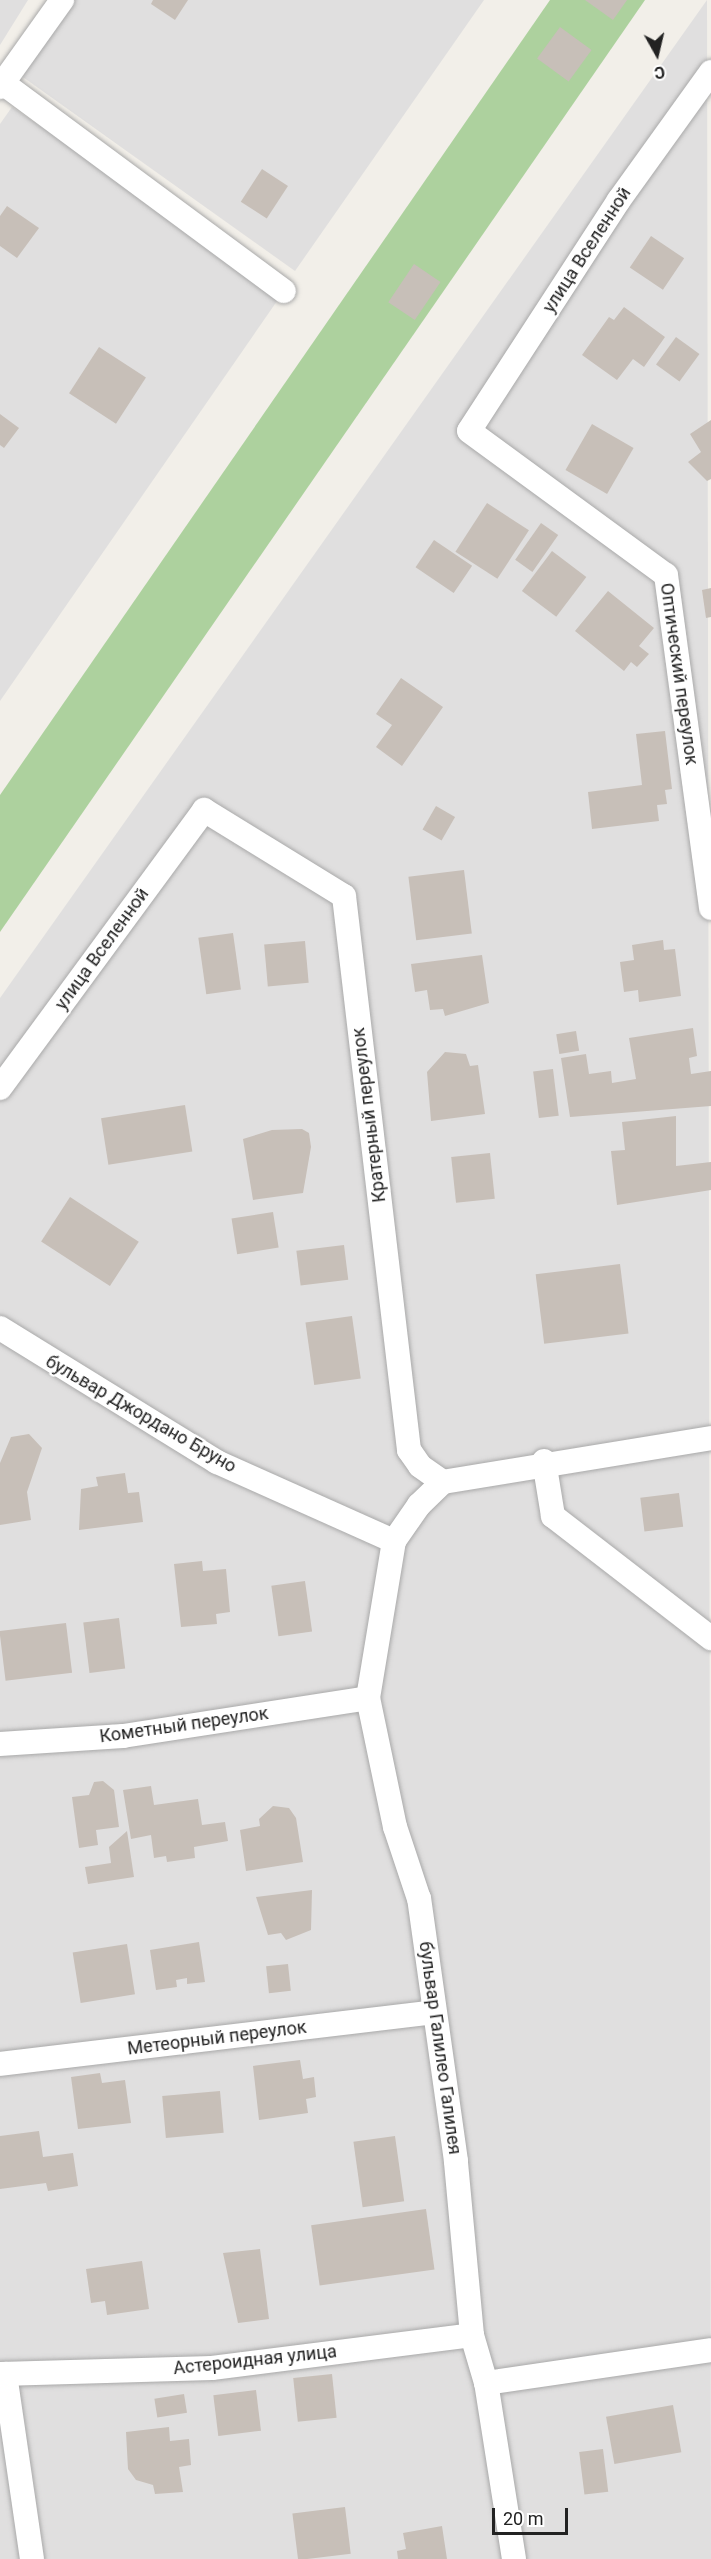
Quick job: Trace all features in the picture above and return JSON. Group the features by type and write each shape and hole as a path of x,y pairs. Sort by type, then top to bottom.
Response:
{"street":[{"path":"62,0 1,84 284,291"},
{"name":"улица Вселенной","path":"469,431 619,200 711,72"},
{"name":"Оптический переулок","path":"469,431 666,575 711,908"},
{"name":"улица Вселенной","path":"0,1088 204,810"},
{"name":"Кратерный переулок","path":"204,810 344,896 409,1450 420,1466 443,1482"},
{"name":"бульвар Джордано Бруно","path":"0,1328 218,1462 394,1541"},
{"path":"394,1541 419,1505 443,1482 544,1461 711,1438"},
{"path":"544,1461 553,1516 711,1638"},
{"name":"бульвар Галилео Галилея","path":"394,1541 368,1698 395,1827 419,1899 433,2012 456,2161 472,2334 486,2383 514,2559"},
{"name":"Кометный переулок","path":"0,1744 123,1736 368,1698"},
{"name":"Метеорный переулок","path":"0,2064 433,2012"},
{"name":"Астероидная улица","path":"3,2374 212,2368 472,2334"},
{"path":"486,2383 711,2350"},
{"path":"3,2374 32,2559"}],"shaded area":[{"path":"0,0 28,0 0,45"},
{"path":"70,0 484,0 295,271 20,75"},
{"path":"707,0 711,2559 0,2559 0,998"},
{"path":"12,107 284,291 0,701 0,124"}],"green space":[{"path":"550,0 645,0 0,932 0,795"}],"building":[{"path":"153,0 188,0 175,20 151,4"},
{"path":"585,0 627,0 613,20"},
{"path":"560,27 592,50 569,81 537,59"},
{"path":"262,169 288,186 267,219 241,202"},
{"path":"7,206 39,228 17,258 0,246 0,216"},
{"path":"651,236 684,258 663,290 630,268"},
{"path":"414,264 441,282 415,320 388,302"},
{"path":"624,307 665,337 644,367 633,359 617,380 582,355 609,317 614,320"},
{"path":"676,337 699,354 679,382 656,365"},
{"path":"99,347 146,377 116,424 69,393"},
{"path":"0,414 19,428 4,448 0,445"},
{"path":"711,420 711,479 707,481 688,462 701,452 690,434"},
{"path":"592,424 634,448 607,494 566,470"},
{"path":"487,503 529,530 497,579 455,552"},
{"path":"541,523 558,535 532,572 515,560"},
{"path":"434,540 472,566 454,593 416,567"},
{"path":"552,551 586,577 556,617 522,591"},
{"path":"711,588 711,617 706,618 702,590"},
{"path":"608,591 654,628 639,646 649,654 637,667 631,662 624,671 575,631"},
{"path":"401,678 443,707 402,766 376,747 392,725 376,714"},
{"path":"665,731 672,789 665,790 667,804 657,805 659,821 592,829 588,792 642,785 636,734"},
{"path":"436,806 455,817 442,840 422,829"},
{"path":"464,870 472,934 416,940 408,877"},
{"path":"233,933 241,989 206,994 198,938"},
{"path":"663,940 664,950 675,949 681,996 639,1002 638,990 624,992 620,962 634,960 632,945"},
{"path":"305,941 309,983 268,986 264,945"},
{"path":"482,955 489,1003 445,1016 443,1009 430,1010 427,990 415,992 411,964"},
{"path":"693,1028 697,1056 689,1058 691,1074 711,1071 711,1106 570,1117 561,1058 586,1054 589,1074 611,1071 612,1083 636,1079 629,1038"},
{"path":"576,1031 579,1051 559,1054 556,1034"},
{"path":"445,1052 466,1054 470,1066 478,1065 485,1114 431,1121 427,1072"},
{"path":"553,1069 559,1116 539,1118 533,1071"},
{"path":"185,1105 192,1151 108,1165 101,1118"},
{"path":"676,1116 676,1166 711,1162 711,1190 617,1205 611,1151 625,1150 622,1122"},
{"path":"302,1129 309,1133 311,1147 303,1193 253,1200 243,1139 272,1130"},
{"path":"490,1153 495,1199 456,1203 451,1157"},
{"path":"70,1197 139,1242 110,1286 41,1241"},
{"path":"273,1212 279,1248 237,1254 232,1219"},
{"path":"344,1245 348,1280 301,1286 296,1251"},
{"path":"620,1264 629,1333 544,1344 536,1274"},
{"path":"352,1316 361,1378 314,1385 305,1323"},
{"path":"29,1434 42,1448 27,1492 31,1520 0,1525 0,1463 11,1437"},
{"path":"125,1473 128,1493 139,1492 143,1522 79,1530 81,1489 98,1486 96,1477"},
{"path":"679,1493 683,1527 644,1531 640,1498"},
{"path":"202,1561 203,1571 226,1569 230,1612 216,1614 217,1624 181,1627 174,1564"},
{"path":"305,1581 312,1632 278,1636 271,1586"},
{"path":"119,1618 125,1669 89,1673 83,1622"},
{"path":"66,1623 72,1673 6,1681 0,1631"},
{"path":"103,1781 114,1790 119,1827 96,1830 98,1845 79,1848 72,1797 89,1795 94,1782"},
{"path":"151,1786 154,1805 198,1799 202,1825 225,1822 228,1841 194,1847 195,1858 167,1862 166,1856 154,1858 151,1835 131,1839 123,1790"},
{"path":"273,1806 289,1808 296,1818 303,1862 246,1871 240,1830 260,1826 259,1819"},
{"path":"127,1831 134,1877 88,1884 85,1867 111,1863 109,1847"},
{"path":"312,1890 311,1930 286,1940 281,1933 268,1935 256,1897"},
{"path":"199,1942 205,1982 187,1984 187,1978 176,1980 177,1987 156,1990 150,1950"},
{"path":"127,1944 135,1994 81,2003 73,1953"},
{"path":"288,1964 291,1991 269,1993 266,1966"},
{"path":"300,2060 303,2079 314,2077 316,2097 306,2099 308,2113 259,2120 253,2066"},
{"path":"100,2073 102,2083 125,2080 131,2123 78,2129 71,2077"},
{"path":"220,2091 224,2133 166,2138 162,2096"},
{"path":"39,2131 43,2157 73,2153 78,2186 48,2191 46,2183 0,2189 0,2136"},
{"path":"395,2136 404,2201 363,2207 353,2142"},
{"path":"426,2209 434,2269 320,2286 311,2225"},
{"path":"260,2249 269,2319 238,2323 223,2253"},
{"path":"142,2261 149,2309 107,2315 105,2301 91,2303 86,2269"},
{"path":"332,2374 337,2418 298,2422 293,2378"},
{"path":"256,2390 261,2431 218,2436 213,2395"},
{"path":"184,2394 187,2413 157,2417 154,2399"},
{"path":"673,2405 681,2452 614,2464 606,2417"},
{"path":"169,2427 170,2441 189,2439 191,2465 179,2467 183,2492 155,2494 153,2485 136,2480 128,2469 126,2432"},
{"path":"603,2449 608,2492 584,2495 579,2452"},
{"path":"345,2507 351,2554 298,2559 292,2513"},
{"path":"442,2526 447,2559 398,2559 397,2551 406,2549 403,2533"}]}
